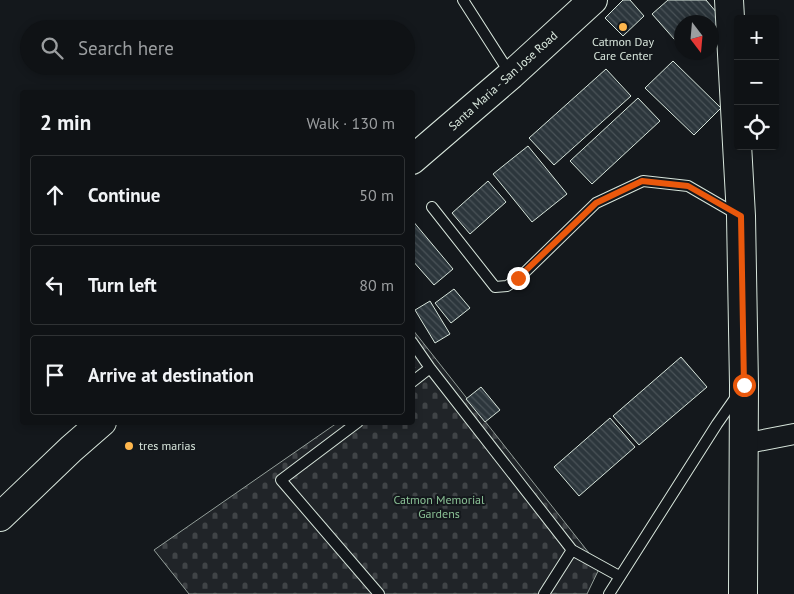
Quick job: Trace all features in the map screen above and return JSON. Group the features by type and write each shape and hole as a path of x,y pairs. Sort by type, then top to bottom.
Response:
{"street":[{"name":"Santa Maria - San Jose Road","path":"415,157 511,75 593,0"},
{"path":"729,0 741,216 744,385 743,594"},
{"path":"0,517 99,425"},
{"path":"743,444 794,434"}],"lane":[{"path":"463,0 511,75"},
{"path":"432,206 495,288 507,286 518,278 596,203 642,181 688,186 741,216"},
{"path":"415,346 572,550 619,576"},
{"path":"415,380 430,368"},
{"path":"609,594 717,424 744,385"},
{"path":"354,425 281,480 379,594"},
{"path":"544,594 572,550"}],"green space":[{"name":"Catmon Memorial Gardens","path":"415,333 600,567 587,594 189,594 154,550 334,425 415,425"}],"building":[{"name":"Catmon Day Care Center","path":"623,0 630,0 644,16 623,36 605,18"},
{"path":"668,0 706,0 719,15 674,15 674,39 652,14"},
{"path":"719,15 723,20 719,24"},
{"path":"673,61 721,108 694,135 645,88"},
{"path":"606,69 631,96 554,165 529,138"},
{"path":"638,98 660,121 592,184 570,161"},
{"path":"528,146 567,194 532,222 493,174"},
{"path":"488,181 506,202 470,234 452,213"},
{"path":"415,224 453,269 434,285 415,263"},
{"path":"454,289 470,308 451,323 435,303"},
{"path":"430,301 450,334 435,343 415,310"},
{"path":"681,357 707,387 639,445 613,416"},
{"path":"481,387 500,410 485,422 466,399"},
{"path":"610,418 635,447 579,496 554,467"}],"place":[{"name":"Catmon Day Care Center","path":"623,27"},
{"name":"tres marias","path":"129,446"}],"route":[{"path":"518,278 596,203 642,181 688,186 741,216 744,385"}]}
